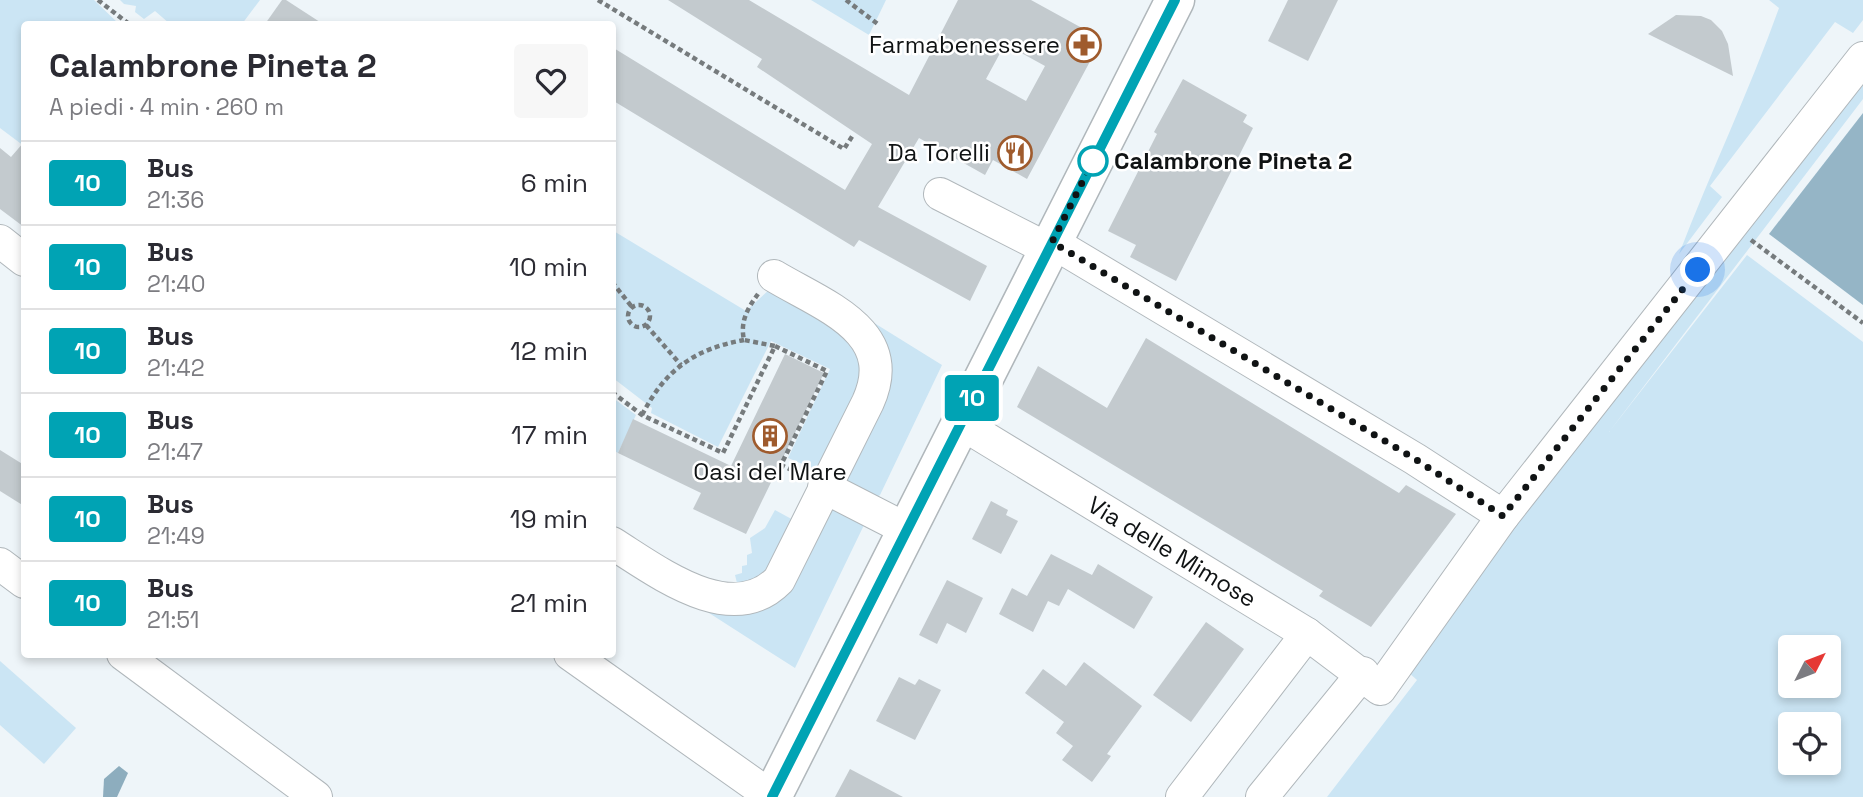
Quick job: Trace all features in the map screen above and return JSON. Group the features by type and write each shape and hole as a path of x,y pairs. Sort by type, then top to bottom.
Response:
{"main road":[{"path":"772,797 959,422 1175,0"}],"street":[{"path":"1262,797 1371,681 1863,58"},
{"path":"940,194 1050,246 1404,452 1503,516"},
{"path":"0,242 21,258"},
{"path":"616,545 670,579 715,598 746,598 768,590 779,580 874,390 877,359 873,347 858,329 774,276"},
{"name":"Via delle Mimose","path":"959,422 1307,634 1371,681"},
{"path":"824,487 906,529"},
{"path":"0,564 21,580"},
{"path":"1182,797 1307,634"},
{"path":"127,658 316,797"},
{"path":"576,658 772,797"}],"path":[{"path":"98,0 125,21"},
{"path":"598,0 844,149 853,135"},
{"path":"846,0 879,25"},
{"path":"1732,227 1863,323"},
{"path":"744,340 741,328 746,312 774,276"},
{"path":"616,287 632,307"},
{"path":"643,305 649,310 650,317 646,325 639,327 632,324 628,314 632,307 643,305"},
{"path":"646,325 681,365"},
{"path":"642,415 655,390 681,365 699,353 744,340 775,346 827,371 782,465 824,487"},
{"path":"616,395 642,415 723,453 775,346"}],"shaded area":[{"path":"0,0 94,0 116,21 21,21 21,144 0,128"},
{"path":"120,0 260,0 244,21 167,21 155,11 144,19 135,12 136,6 124,4"},
{"path":"811,0 886,0 869,35"},
{"path":"1769,0 1863,0 1863,20 1853,33 1835,22 1710,186 1722,197 1679,254 1779,8"},
{"path":"1863,65 1863,99 1609,432 1747,255 1863,342 1863,797 1327,797 1417,680 1408,672 1408,660"},
{"path":"1863,113 1863,305 1769,234"},
{"path":"616,232 746,311 770,289 846,333 868,367 817,470 788,458 830,369 771,341 718,447 651,413 652,408 616,380"},
{"path":"863,316 942,365 880,495 875,498 844,480 883,391"},
{"path":"616,400 636,415 618,453 616,452"},
{"path":"833,507 864,525 795,668 695,604 731,612"},
{"path":"775,510 797,522 758,586 737,583 735,575 742,573 742,566 747,565 747,555 752,553 750,538 765,528"},
{"path":"0,661 76,728 44,764 0,725"},
{"path":"119,766 128,773 117,797 103,797 104,779"}],"building":[{"path":"282,0 286,0 318,21 267,21"},
{"path":"668,0 749,0 909,95 958,0 1031,0 1102,39 1027,179 993,160 985,175 919,138 878,207 987,266 970,301 859,240 854,247 616,102 616,49 845,190 872,144 757,67 762,59","holes":["1005,44 1045,66 1026,101 986,79"]},
{"path":"1288,0 1338,0 1308,61 1268,41"},
{"path":"1676,15 1701,16 1711,20 1722,31 1728,44 1733,76 1648,34"},
{"path":"1183,79 1247,115 1243,122 1253,128 1176,281 1130,257 1136,245 1108,231 1157,134 1154,132"},
{"path":"21,145 21,225 0,209 0,148 11,157"},
{"path":"1146,338 1399,493 1406,485 1456,514 1371,627 1319,596 1323,591 1017,407 1038,366 1107,408"},
{"name":"Oasi del Mare","path":"785,354 824,373 746,534 693,509 701,493 618,453 633,419 731,466"},
{"path":"0,450 21,463 21,504 0,491"},
{"path":"991,501 1008,510 1006,515 1018,521 1001,554 972,539"},
{"path":"1051,554 1092,575 1098,564 1153,597 1134,629 1068,589 1059,606 1048,601 1033,632 999,614 1012,588 1027,596"},
{"path":"947,580 983,598 966,633 947,623 937,644 919,635"},
{"path":"1206,622 1244,649 1191,722 1153,695"},
{"path":"1084,662 1142,706 1107,754 1111,756 1092,782 1062,760 1073,746 1056,733 1064,722 1025,693 1043,669 1066,686"},
{"path":"899,677 915,685 919,679 941,690 915,740 876,721"},
{"path":"850,769 903,797 835,797"}],"bus line":[{"name":"10","path":"772,797 962,416 1175,0"}],"place":[{"name":"Farmabenessere","path":"1084,45"},
{"name":"Da Torelli","path":"1015,153"},
{"name":"Calambrone Pineta 2","path":"1093,161"},
{"name":"Oasi del Mare","path":"770,436"}],"route":[{"path":"1093,161 1052,242 1415,459 1503,516 1698,270"}]}
